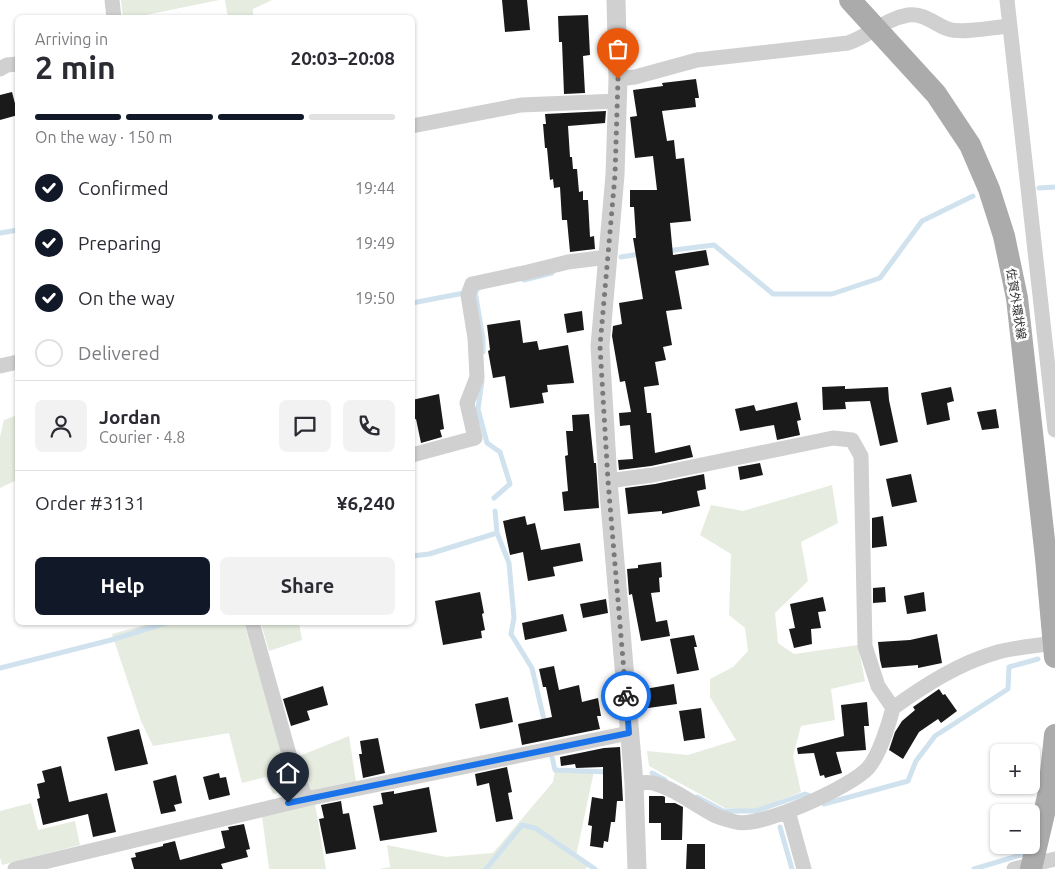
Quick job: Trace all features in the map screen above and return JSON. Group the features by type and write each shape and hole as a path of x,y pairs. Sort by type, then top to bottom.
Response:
{"main road":[{"name":"佐賀外環状線","path":"850,0 936,94 970,145 989,189 1004,236 1017,298 1055,657"},
{"path":"1026,867 1049,792 1055,736"}],"street":[{"path":"112,0 114,15"},
{"path":"616,0 618,101 615,175 600,346 608,481 634,783 637,869"},
{"path":"1008,0 1055,430"},
{"path":"618,79 635,77 697,60 848,43 862,38 876,27 909,15 930,18 948,29 961,30 1010,26"},
{"path":"0,69 7,65 15,64"},
{"path":"415,125 522,105 618,101"},
{"path":"415,454 475,438 467,403 477,377 475,338 468,295 472,284 568,262 608,257"},
{"path":"0,366 15,363"},
{"path":"608,481 653,474 833,438 852,440 861,456 865,646 878,686 893,708"},
{"path":"253,625 289,754 306,799"},
{"path":"634,783 652,783 674,792 716,816 739,823 760,821 788,811 852,781 869,767 889,727 893,708 953,669 998,652 1055,643"},
{"path":"15,869 306,799 629,733"},
{"path":"788,811 804,869"},
{"path":"1026,867 1055,859"}],"shaded area":[{"path":"121,0 219,0 146,15 123,15"},
{"path":"225,0 272,0 253,9 253,15 228,15"},
{"path":"15,416 15,481 0,488 0,437 4,420"},
{"path":"832,485 838,523 801,542 808,581 775,613 778,643 794,654 858,645 865,681 831,689 835,720 801,726 793,756 801,792 754,810 725,808 649,766 647,751 688,755 736,740 710,697 710,679 733,667 748,651 745,628 729,615 731,554 700,535 711,505 743,511"},
{"path":"146,625 245,625 293,790 273,794 266,777 242,783 229,733 153,746 141,721 112,634"},
{"path":"262,625 299,625 302,640 269,651"},
{"path":"349,736 356,782 313,792 326,869 269,869 262,816 311,803 297,757"},
{"path":"555,770 594,771 576,856 588,864 586,869 379,869 390,867 387,845 446,857 493,853 553,782"},
{"path":"31,803 38,830 75,821 80,845 2,865 0,857 0,811"}],"building":[{"path":"502,0 527,0 530,30 505,32"},
{"path":"588,15 590,55 583,56 585,93 564,94 562,42 559,42 558,16"},
{"path":"696,79 699,98 695,98 696,107 662,111 667,141 674,140 676,159 684,158 691,221 670,223 673,255 706,250 709,265 675,271 682,309 666,311 672,345 663,347 666,360 655,362 659,385 644,387 647,413 651,413 655,453 690,445 693,457 651,466 619,470 618,460 633,459 630,425 620,426 619,413 631,412 625,381 620,382 612,336 613,326 622,324 619,303 643,299 633,238 636,238 634,207 630,207 630,190 657,190 653,156 635,158 630,117 637,116 633,90 663,86 662,83"},
{"path":"12,92 15,104 15,116 0,120 0,95"},
{"path":"606,111 605,123 568,126 570,157 572,157 573,169 577,169 579,192 583,191 583,200 588,200 590,237 594,236 595,249 570,252 567,220 562,220 560,187 554,188 553,179 550,180 543,124 546,124 545,114"},
{"path":"582,311 584,330 567,333 564,314"},
{"path":"520,320 523,343 537,341 539,350 568,345 574,383 547,385 548,392 542,393 544,403 510,408 505,376 493,378 488,351 490,350 487,325"},
{"path":"845,386 845,389 888,387 898,442 880,446 870,401 845,402 846,409 823,410 822,387"},
{"path":"951,387 954,401 947,403 950,420 927,425 921,393"},
{"path":"439,394 444,429 440,430 442,437 421,443 415,419 415,399"},
{"path":"797,402 801,420 797,421 800,435 777,440 774,425 740,431 735,409 754,405 756,411"},
{"path":"996,409 999,428 982,430 977,412"},
{"path":"589,414 594,463 596,463 599,508 564,511 562,492 568,491 565,456 568,455 566,431 573,431 572,415"},
{"path":"760,463 763,475 740,480 738,467"},
{"path":"704,474 706,489 697,491 700,506 662,514 662,511 628,514 625,488"},
{"path":"911,474 917,502 892,507 886,479"},
{"path":"525,516 527,525 535,523 541,550 580,543 583,561 553,567 555,576 528,581 523,552 510,555 503,521"},
{"path":"883,516 887,546 872,548 872,518"},
{"path":"661,562 660,592 651,593 656,622 667,620 670,636 641,641 632,594 629,595 627,569 638,568 638,565"},
{"path":"885,587 886,602 873,603 873,588"},
{"path":"480,592 485,630 481,631 482,638 443,645 435,601"},
{"path":"924,592 926,611 907,614 904,596"},
{"path":"823,597 826,611 818,612 821,628 811,629 812,644 794,648 789,629 795,628 790,604"},
{"path":"606,599 608,613 583,618 580,604"},
{"path":"563,614 567,631 525,640 522,623"},
{"path":"937,634 942,663 918,668 918,665 882,668 878,642 910,640"},
{"path":"694,635 697,647 694,647 699,670 677,674 670,639"},
{"path":"554,666 559,690 579,685 582,702 598,698 601,716 597,716 600,729 522,745 518,724 552,717 546,687 543,687 539,669"},
{"path":"674,684 677,704 641,709 639,690"},
{"path":"323,686 328,705 307,711 310,720 291,726 283,699"},
{"path":"939,689 957,711 941,723 938,719 919,732 903,759 889,750 895,732 902,721 915,710 913,707"},
{"path":"508,697 513,722 480,729 475,704"},
{"path":"867,702 869,726 864,726 866,750 836,752 842,773 825,778 824,775 820,776 814,753 798,754 797,748 844,736 841,705"},
{"path":"701,708 705,738 684,741 679,711"},
{"path":"139,729 148,764 115,771 107,737"},
{"path":"378,738 385,773 363,778 359,754 362,754 360,741"},
{"path":"620,747 623,801 617,801 615,822 611,822 608,842 604,841 603,848 590,846 592,826 588,825 592,797 603,799 603,767 576,768 575,764 561,766 560,757 604,748"},
{"path":"61,766 69,802 107,793 116,832 93,837 88,814 43,825 37,799 40,798 37,784 45,782 42,771"},
{"path":"507,767 512,792 508,793 513,819 496,822 489,783 477,786 475,774"},
{"path":"219,773 220,778 226,777 230,795 209,800 203,777"},
{"path":"176,775 182,803 174,805 176,811 161,814 153,781"},
{"path":"429,787 437,832 380,841 373,806 383,804 381,793 394,791 394,794"},
{"path":"649,796 663,796 665,797 665,803 675,803 683,807 682,840 661,840 661,823 649,823"},
{"path":"341,801 343,814 349,813 356,849 326,854 319,819 324,818 321,805"},
{"path":"244,824 250,849 246,850 248,857 221,864 223,869 134,869 131,858 136,857 135,853 175,841 180,860 225,848 221,831 229,830 228,827"},
{"path":"687,844 705,844 705,869 686,869"}],"waterway":[{"path":"1039,188 1055,187"},
{"path":"666,251 714,245 773,294 832,294 880,278 922,221 973,196"},
{"path":"0,233 15,230"},
{"path":"621,257 640,254"},
{"path":"524,280 552,273"},
{"path":"477,290 475,291 483,339 483,352"},
{"path":"415,302 464,293"},
{"path":"482,381 478,409 487,443 500,452 510,484 494,498"},
{"path":"415,556 429,554 497,533 495,511"},
{"path":"497,533 509,563 514,618 511,634 532,668 545,724"},
{"path":"0,668 111,640 159,625"},
{"path":"697,797 723,811 756,811 805,794 821,800 824,804 908,781 916,761 935,736 1008,689 1009,667 1038,659"},
{"path":"552,757 555,770 608,772"},
{"path":"652,773 665,780"},
{"path":"486,869 522,825 535,828 595,869"},
{"path":"780,827 792,869"},
{"path":"974,869 1021,855"}],"way so far":[{"path":"618,79 615,175 600,346 608,481 626,696"}],"route":[{"path":"288,803 629,733 626,696"}]}
